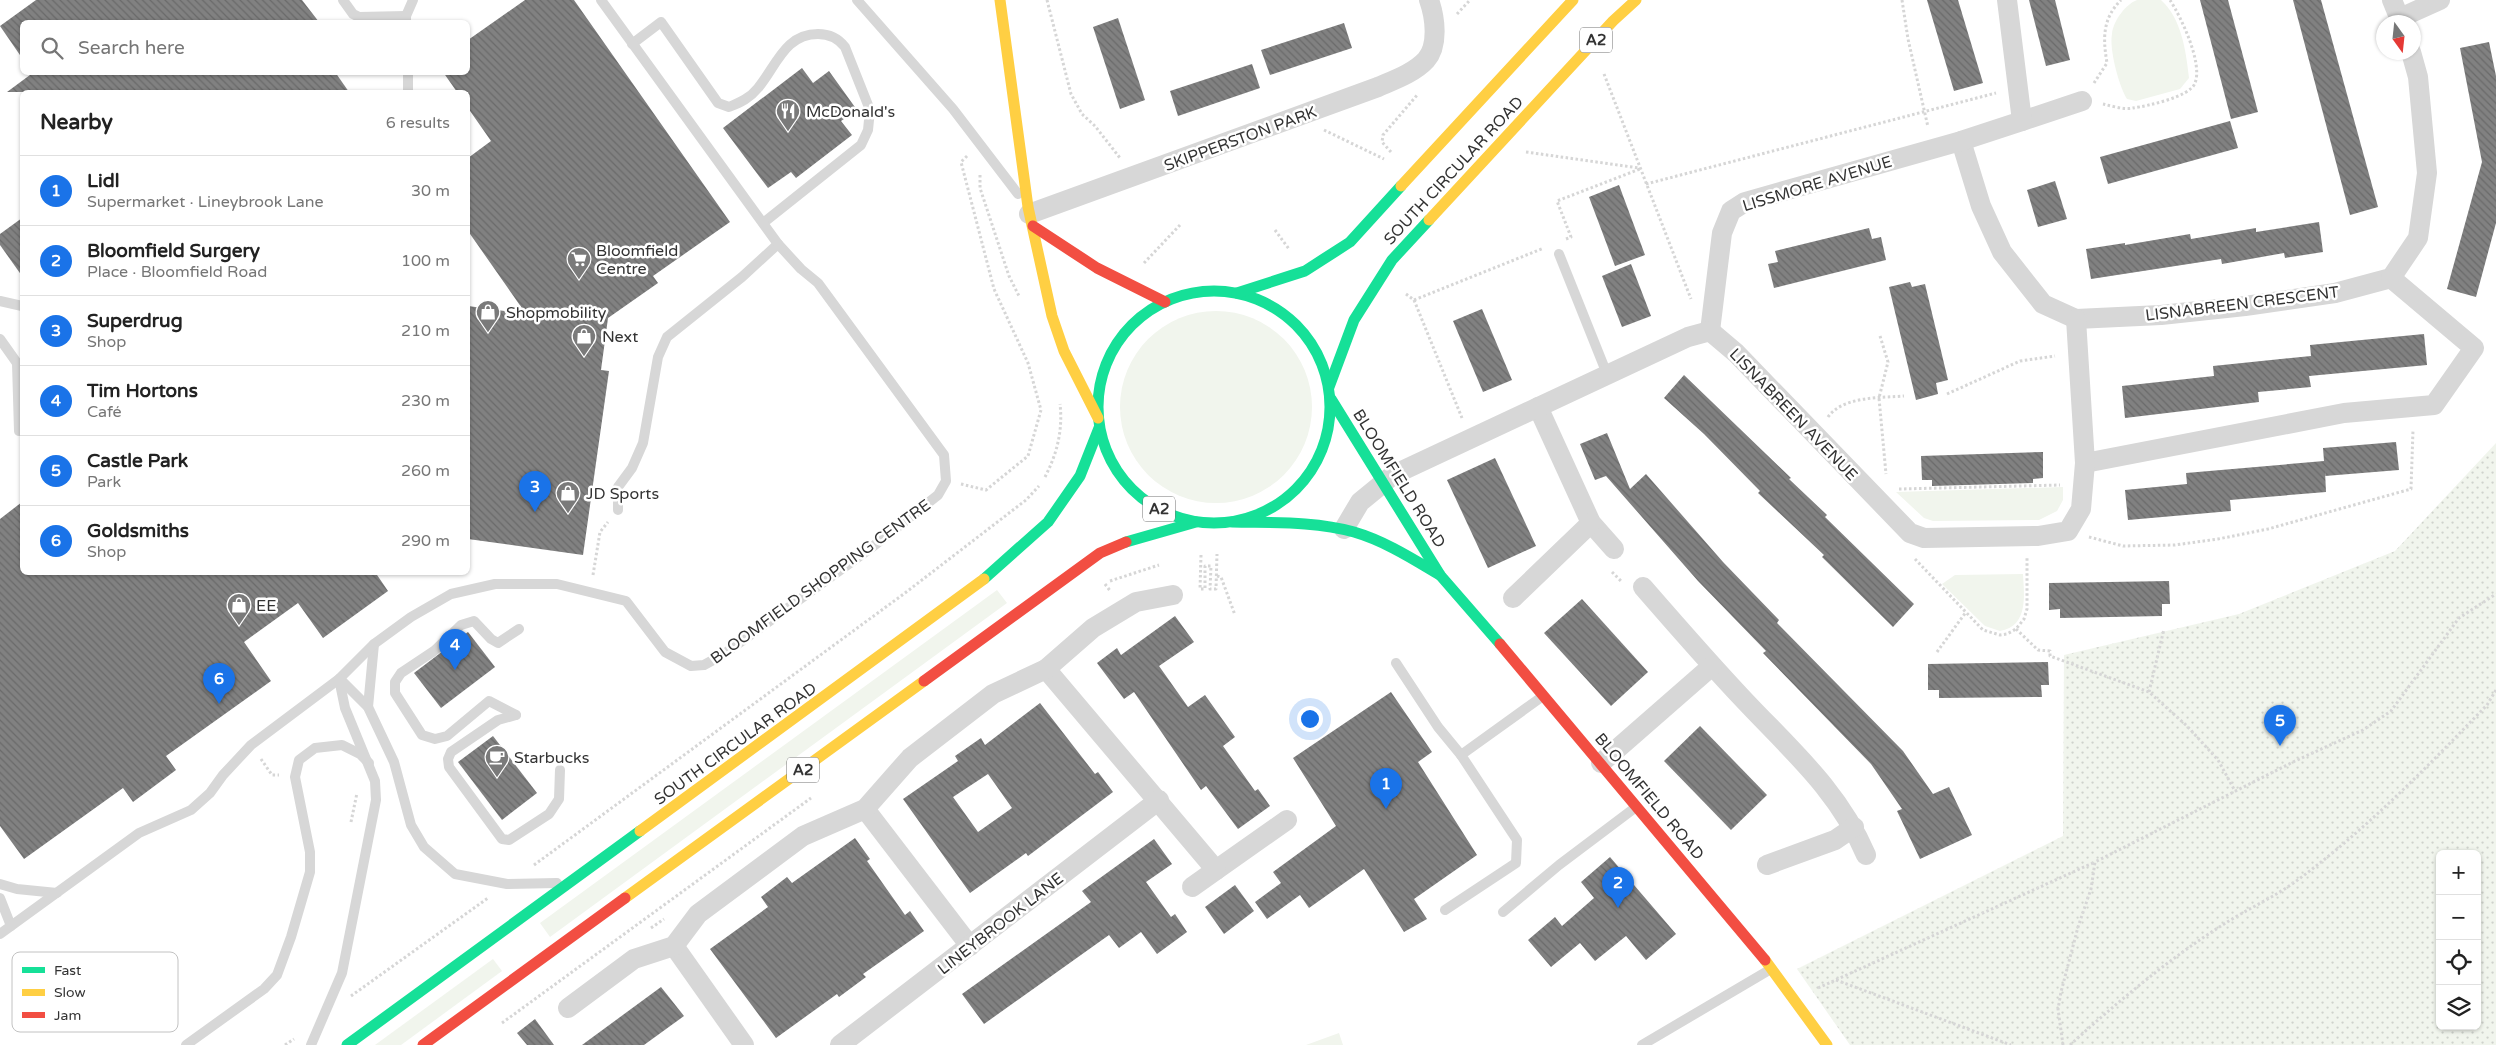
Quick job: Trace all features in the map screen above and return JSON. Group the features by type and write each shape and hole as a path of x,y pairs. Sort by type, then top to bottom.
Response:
{"main road":[{"path":"1000,0 1030,215 1052,316 1064,351 1099,423"},
{"name":"SOUTH CIRCULAR ROAD","path":"1237,293 1305,271 1350,242 1573,0"},
{"name":"SOUTH CIRCULAR ROAD","path":"1329,387 1354,320 1392,260 1607,28 1636,0"},
{"path":"1030,215 1098,268 1165,302"},
{"name":"A2","path":"1204,292 1237,293 1270,305 1298,326 1318,354 1331,399 1328,434 1315,466 1294,493 1265,512 1232,522 1196,522 1168,515 1143,500 1123,480 1108,455 1099,423 1100,383 1113,350 1135,322 1165,302 1188,294 1204,292"},
{"name":"BLOOMFIELD ROAD","path":"1331,399 1440,575 1601,763 1772,968 1826,1045"},
{"name":"SOUTH CIRCULAR ROAD","path":"347,1045 976,586 1048,522 1080,476 1099,423"},
{"name":"A2","path":"423,1045 1100,553 1139,537 1196,522"},
{"name":"BLOOMFIELD ROAD","path":"1232,522 1278,523 1344,529 1394,548 1440,575"}],"street":[{"name":"SKIPPERSTON PARK","path":"1030,215 1404,76 1426,60 1434,40 1433,12 1429,0"},
{"path":"2006,0 2022,121"},
{"path":"2398,13 2440,0"},
{"path":"2085,462 2344,413 2434,405 2474,348 2391,278 2418,238 2427,173 2418,77 2413,60"},
{"name":"LISSMORE AVENUE","path":"1710,331 1722,232 1731,211 1745,202 1961,141 2082,101"},
{"name":"LISNABREEN CRESCENT","path":"1961,141 1981,206 2002,252 2043,304 2076,319 2162,315 2245,306 2335,293 2391,278"},
{"path":"1910,533 1924,538 2026,537 2068,531 2081,509 2085,462 2076,319"},
{"path":"1344,529 1360,502 1383,481 1468,439 1688,337 1710,331"},
{"name":"LISNABREEN AVENUE","path":"1710,331 1736,353 1815,435 1883,494 1910,533"},
{"path":"1538,407 1591,523 1614,549"},
{"path":"1513,598 1591,523"},
{"path":"1643,586 1712,666 1828,789 1854,827 1866,855"},
{"path":"568,1008 634,959 674,946 698,914 803,836 865,810 910,758 994,694 1046,669 1093,628 1136,602 1173,595"},
{"path":"1601,763 1712,666"},
{"path":"1046,669 1159,800 1216,870"},
{"name":"LINEYBROOK LANE","path":"840,1045 1159,800"},
{"path":"865,810 970,946"},
{"path":"1192,887 1287,820"},
{"path":"1767,865 1835,840 1854,827"},
{"path":"674,946 744,1045"},
{"path":"445,1045 458,1020"}],"lane":[{"path":"343,0 353,14 359,17 406,19 413,0"},
{"path":"600,0 778,244 818,283 944,455 946,481"},
{"path":"857,0 954,109 1030,215"},
{"path":"632,44 661,22 718,103 729,107 744,101 758,89 792,42 800,36 829,35 839,39 845,47 870,110 868,130 861,145 763,223"},
{"path":"408,75 408,90"},
{"path":"618,510 618,487 632,468 643,443 658,357 667,337 742,277 778,244"},
{"path":"1559,254 1608,374"},
{"path":"0,301 20,306"},
{"path":"0,339 17,363 19,430"},
{"name":"BLOOMFIELD SHOPPING CENTRE","path":"0,934 139,833 191,810 210,793 223,775 250,746 339,679 374,644 411,617 451,594 495,584 557,584 626,601 665,652 691,666 704,665 724,654 917,513 938,495 946,481"},
{"path":"519,629 498,643 491,639 474,621 461,626 434,651 401,673 395,682 395,693 422,735 435,739 447,736 489,701 516,715 498,720 451,752 448,759 449,767 502,839 509,840 549,814 559,799 560,770"},
{"path":"368,707 374,644"},
{"path":"1396,663 1438,728 1461,755 1517,840 1516,863 1445,910"},
{"path":"339,679 368,707 394,762 411,825 424,847 455,874 507,884 572,882"},
{"path":"311,1045 342,973 376,800 375,781 345,708 339,679"},
{"path":"1461,755 1544,696"},
{"path":"186,1045 264,989 277,975 310,872 310,852 295,777 296,768 306,753 328,745 342,745 360,754 369,763"},
{"path":"1503,912 1559,865 1637,807"},
{"path":"0,884 57,893"},
{"path":"0,898 12,926"},
{"path":"1642,1045 1772,968"}],"path":[{"path":"1047,0 1071,94 1082,114 1095,126 1134,176"},
{"path":"1902,0 1908,40 1933,148"},
{"path":"2121,0 2109,16 2105,27 2104,43 2107,63 2082,101 2132,109 2182,95 2191,89 2196,82 2196,64 2189,39 2170,0"},
{"path":"1604,74 1696,310 1710,331"},
{"path":"1646,184 2017,87"},
{"path":"1296,117 1384,159"},
{"path":"946,481 986,490 1028,456 1042,410 1028,363 994,289 960,162 980,144"},
{"path":"1527,152 1640,169"},
{"path":"1562,240 1570,237 1558,201 1640,169"},
{"path":"1142,265 1180,225"},
{"path":"1275,230 1290,251"},
{"path":"1414,300 1546,247"},
{"path":"1406,294 1414,300 1460,412 1468,439"},
{"path":"1880,336 1888,362 1879,398 1883,494 2083,484"},
{"path":"1947,394 2020,361 2050,356 2078,355"},
{"path":"1815,435 1831,413 1838,407 1850,402 1904,396"},
{"path":"2068,531 2123,546 2175,545 2268,530 2411,489 2414,407"},
{"path":"590,592 600,532 618,510"},
{"path":"1910,533 1912,556 1984,630 1992,634 2008,634 2016,629 2024,619 2027,609 2026,537"},
{"path":"1614,549 1612,572 1626,587 1643,586"},
{"path":"1201,554 1200,589 1205,590 1205,566 1211,566 1210,589 1216,590 1217,554"},
{"path":"1097,590 1111,580 1159,565"},
{"path":"1217,576 1221,577 1235,615"},
{"path":"1793,999 2095,862 2295,760 2363,730 2391,710 2459,618 2496,594"},
{"path":"1937,652 1966,612"},
{"path":"2016,629 2038,650 2050,651 2050,656 2149,692 2187,726 2218,760 2235,791"},
{"path":"2149,692 2164,629"},
{"path":"2070,1045 2101,1017 2219,927 2297,881 2342,846 2400,795 2487,705 2496,690"},
{"path":"250,746 272,774 295,777"},
{"path":"350,829 357,791"},
{"path":"502,1023 816,795"},
{"path":"2063,1045 2058,1009 2078,927 2091,889 2095,862"},
{"path":"1836,980 2012,1045"}],"shaded area":[{"path":"2137,0 2161,0 2174,17 2182,36 2189,78 2180,89 2136,101 2127,99 2124,93 2115,67 2111,41 2117,19 2129,5"},
{"path":"1216,311 1244,315 1269,327 1284,339 1296,354 1308,379 1312,407 1308,435 1296,460 1284,475 1269,487 1244,499 1216,503 1188,499 1163,487 1148,475 1136,460 1124,435 1120,407 1124,379 1136,354 1148,339 1163,327 1188,315"},
{"path":"2496,443 2496,1045 1850,1045 1797,969 2063,836 2064,655 2239,614 2395,551"},
{"path":"2063,487 2063,500 2057,511 2039,520 1933,521 1924,518 1896,492"},
{"path":"2023,574 2023,609 2016,623 2000,631 1985,626 1942,584 1955,575"},
{"path":"997,590 1007,603 550,937 540,923"},
{"path":"493,959 502,971 401,1045 375,1045"},
{"path":"1339,1033 1343,1045 1306,1045"}],"building":[{"path":"36,0 302,0 317,20 20,20 20,55 0,26"},
{"name":"Bloomfield Centre","path":"525,0 574,0 730,222 653,276 658,283 608,318 601,370 609,371 583,555 470,539 470,306 526,314 470,234 470,157 491,141 470,111 470,90 456,90 445,75 470,75 470,39"},
{"path":"1927,0 1958,0 1983,83 1954,91"},
{"path":"2029,0 2055,0 2070,60 2046,66"},
{"path":"2200,0 2228,0 2258,112 2231,119"},
{"path":"2293,0 2321,0 2378,207 2350,215"},
{"path":"1118,18 1145,100 1120,109 1093,27"},
{"path":"1344,23 1352,48 1270,75 1261,50"},
{"path":"2489,42 2496,76 2496,223 2476,297 2447,289 2482,162 2460,48"},
{"path":"1252,64 1260,88 1178,116 1170,91"},
{"name":"McDonald's","path":"802,68 813,83 829,71 857,110 841,121 852,135 796,178 791,172 768,188 723,128"},
{"path":"30,75 337,75 348,90 20,90 20,92 7,92"},
{"path":"2230,121 2238,148 2108,184 2100,157"},
{"path":"2055,181 2067,219 2038,227 2027,190"},
{"path":"1619,185 1645,255 1615,266 1589,197"},
{"path":"20,219 20,273 0,245 0,234"},
{"path":"2319,222 2323,252 2285,258 2284,253 2222,264 2221,259 2091,279 2086,249 2125,243 2125,245 2190,234 2191,239 2256,228 2256,232"},
{"path":"1869,228 1872,239 1881,237 1886,260 1774,288 1768,264 1778,262 1775,251"},
{"path":"1631,264 1651,316 1622,327 1602,276"},
{"path":"1910,282 1912,287 1925,284 1948,380 1936,383 1938,394 1916,400 1889,287"},
{"path":"1482,309 1512,380 1483,392 1453,321"},
{"path":"2424,334 2427,365 2309,376 2311,387 2258,392 2259,402 2125,418 2122,386 2214,376 2213,366 2311,356 2310,345"},
{"path":"1684,375 1791,478 1789,479 1827,515 1825,517 1914,604 1893,627 1822,557 1824,555 1758,493 1760,491 1704,434 1664,398"},
{"path":"1607,433 1630,489 1646,474 1723,562 1779,620 1777,623 1903,751 1933,794 1949,787 1972,835 1920,859 1897,811 1902,809 1871,764 1763,653 1766,651 1698,581 1606,476 1595,480 1580,444"},
{"path":"2396,442 2399,470 2325,476 2326,492 2230,500 2231,511 2128,520 2125,490 2187,484 2186,473 2324,461 2323,448"},
{"path":"2043,452 2043,478 2033,479 2033,483 1932,486 1932,480 1922,480 1921,456"},
{"path":"1495,458 1536,546 1488,568 1447,480"},
{"path":"20,504 20,575 377,575 388,591 323,638 298,603 244,642 271,681 166,756 176,770 133,802 123,788 24,859 0,826 0,519"},
{"path":"2169,581 2170,604 2162,604 2162,616 2060,618 2060,609 2049,610 2049,583"},
{"path":"1582,599 1648,672 1611,706 1544,633"},
{"path":"1175,616 1194,642 1159,666 1188,707 1205,695 1235,737 1223,746 1255,791 1258,789 1270,806 1238,829 1206,786 1201,790 1134,692 1124,699 1097,663 1117,648 1121,655"},
{"path":"468,632 495,667 441,708 414,673"},
{"path":"2048,662 2049,685 2041,685 2042,697 1939,698 1939,690 1928,690 1928,664"},
{"path":"1391,692 1432,752 1418,762 1477,855 1414,899 1427,919 1404,932 1364,869 1309,908 1300,895 1267,919 1255,902 1281,883 1273,872 1336,826 1293,758"},
{"path":"1040,703 1095,774 1098,772 1113,792 1028,856 1026,853 970,893 903,799 958,761 955,756 981,738 985,745","holes":["988,774 1012,808 978,832 953,797"]},
{"path":"1700,726 1767,795 1731,830 1664,761"},
{"name":"Starbucks","path":"493,736 537,793 502,820 458,762"},
{"path":"855,838 870,859 867,861 905,915 910,911 924,931 863,974 866,977 839,997 837,994 776,1038 710,949 768,907 761,897 787,877 792,883"},
{"path":"1154,839 1172,864 1146,882 1171,917 1175,914 1187,932 1157,954 1141,932 1119,948 1109,935 984,1024 962,994 1091,902 1082,891"},
{"path":"1610,857 1676,934 1646,960 1626,936 1595,961 1580,943 1551,967 1528,940 1555,917 1562,926 1594,898 1581,882"},
{"path":"1235,885 1254,911 1224,934 1205,907"},
{"path":"661,987 684,1016 644,1045 582,1045"},
{"path":"535,1019 554,1045 527,1045 517,1033"}],"traffic: fast":[{"path":"1237,293 1305,271 1350,242 1401,186"},
{"path":"1329,387 1354,320 1392,260 1429,220"},
{"path":"1214,291 1237,293 1269,305 1288,317 1304,333 1316,352 1325,373 1330,407 1328,430 1316,462 1304,481 1288,497 1269,509 1248,518 1214,523 1191,521 1159,509 1140,497 1124,481 1112,462 1103,441 1098,407 1100,384 1112,352 1124,333 1140,317 1159,305 1180,296 1214,291"},
{"path":"1331,399 1440,575 1500,644"},
{"path":"984,579 1048,522 1080,476 1099,428"},
{"path":"1126,542 1196,522"},
{"path":"1232,522 1309,524 1339,528 1388,545 1440,575"},
{"path":"347,1045 640,831"}],"traffic: slow":[{"path":"1000,0 1028,207 1052,316 1064,351 1098,418"},
{"path":"1401,186 1573,0"},
{"path":"1429,220 1613,21 1636,0"},
{"path":"640,831 984,579"},
{"path":"625,898 924,681"},
{"path":"1765,960 1827,1045"}],"traffic: jam":[{"path":"1033,226 1097,268 1165,302"},
{"path":"924,681 1100,553 1126,542"},
{"path":"1500,644 1765,960"},
{"path":"423,1045 625,898"}],"place":[{"name":"McDonald's","path":"788,132"},
{"name":"Bloomfield Centre","path":"579,280"},
{"name":"Shopmobility","path":"488,333"},
{"name":"Next","path":"584,357"},
{"name":"Superdrug","path":"535,512"},
{"name":"JD Sports","path":"568,514"},
{"name":"EE","path":"239,626"},
{"name":"Tim Hortons","path":"455,670"},
{"name":"Goldsmiths","path":"219,704"},
{"name":"Castle Park","path":"2280,746"},
{"name":"Starbucks","path":"497,778"},
{"name":"Lidl","path":"1386,809"},
{"name":"Bloomfield Surgery","path":"1618,908"}]}
